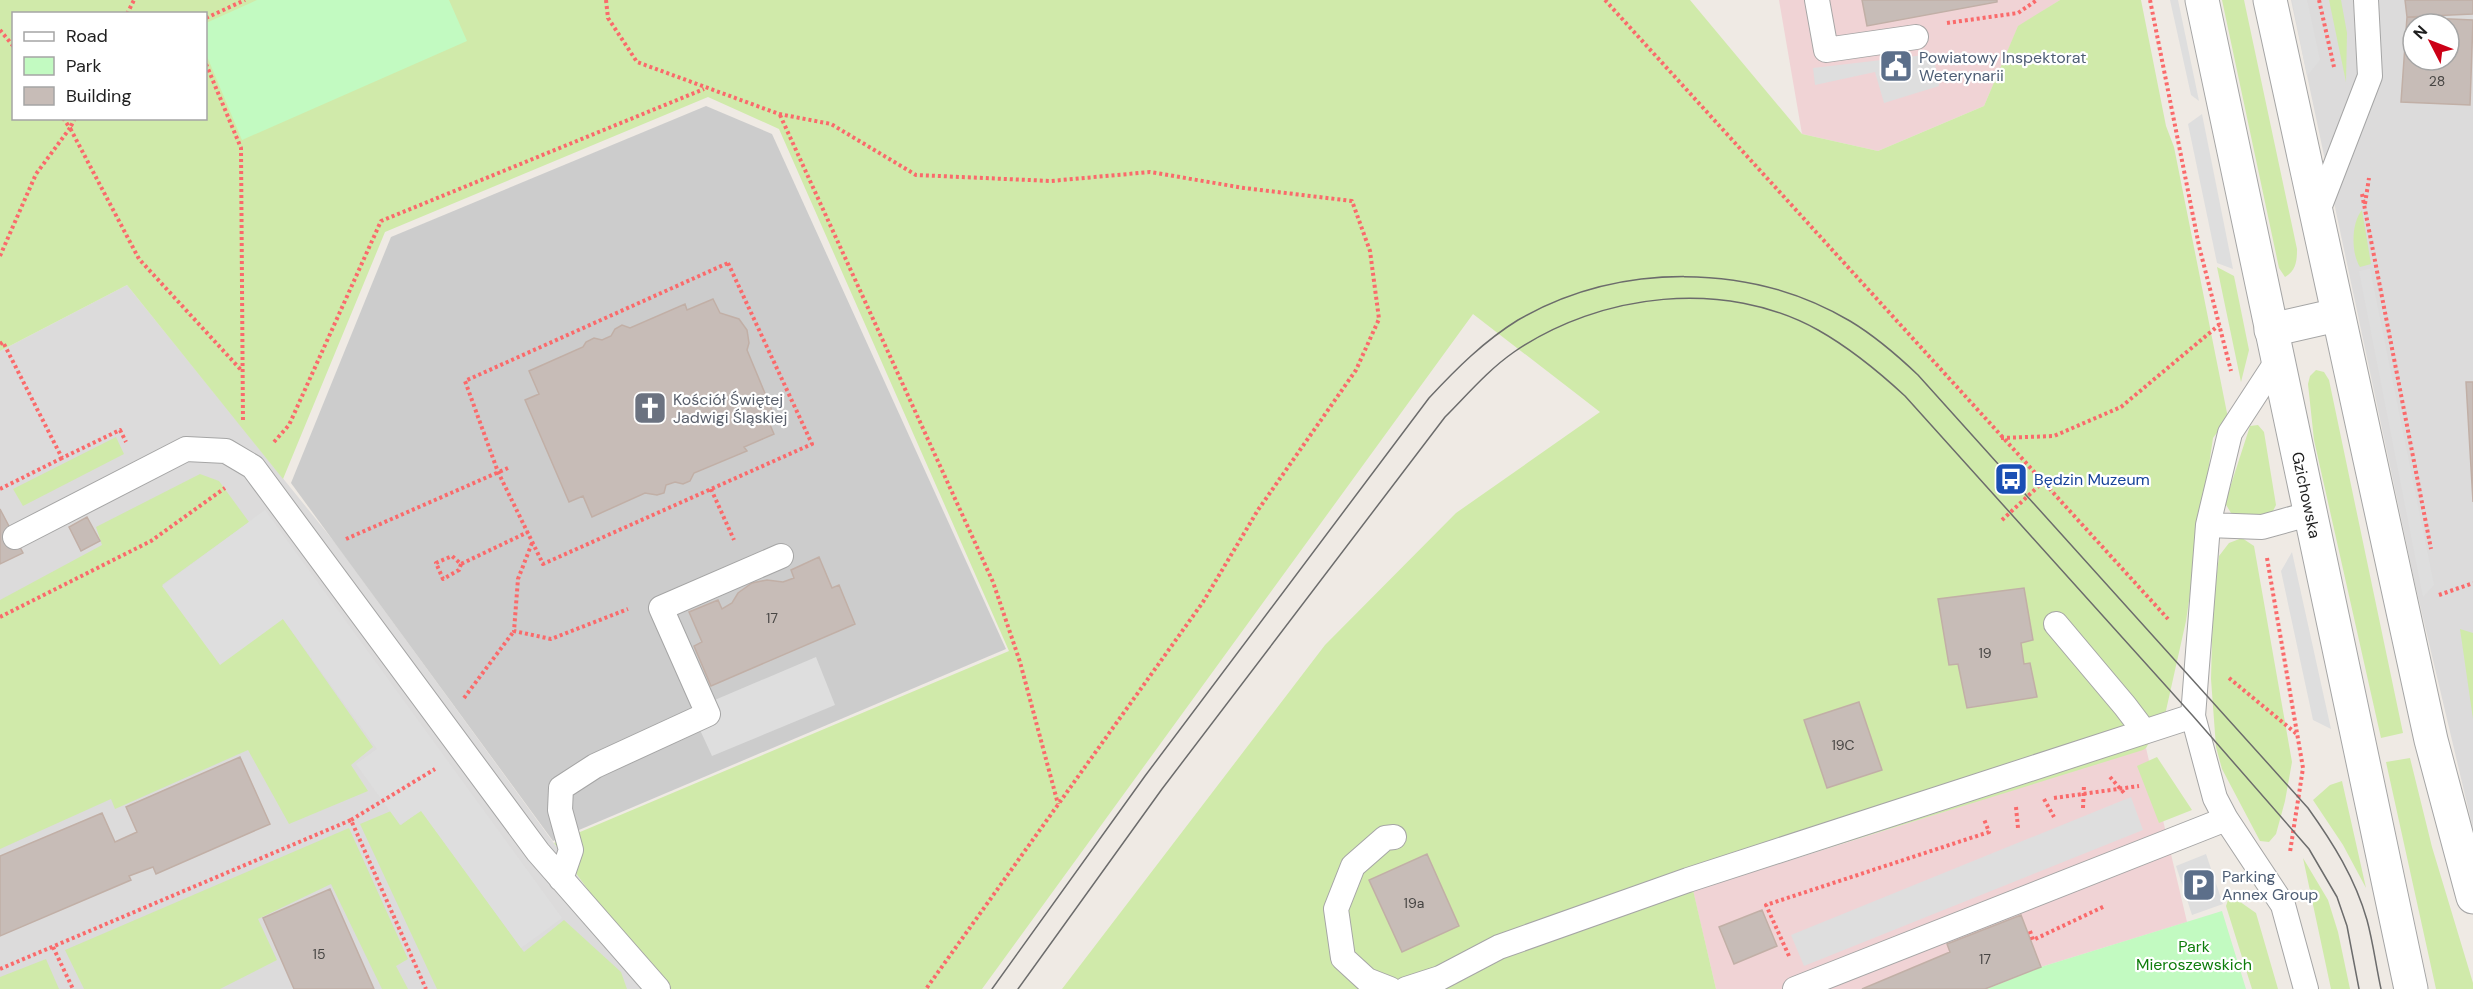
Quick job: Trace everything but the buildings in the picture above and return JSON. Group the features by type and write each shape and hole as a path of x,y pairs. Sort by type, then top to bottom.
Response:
{"street":[{"name":"Gzichowska","path":"2202,0 2411,989"},
{"path":"2270,0 2431,740 2473,897"},
{"path":"2274,346 2337,315"}],"lane":[{"path":"1816,0 1826,50 1916,38"},
{"path":"2316,216 2370,76 2366,0"},
{"path":"2274,346 2230,433 2208,525 2193,716 2215,798 2226,819 2283,904 2306,989"},
{"path":"15,537 186,449 226,451 254,467 538,852 658,989"},
{"path":"2208,525 2262,527 2310,514"},
{"path":"561,879 571,850 560,810 561,788 595,766 708,714 661,608 782,556"},
{"path":"2056,624 2144,731"},
{"path":"1406,989 1440,978 1499,947 1688,880 2193,716"},
{"path":"1795,989 2226,819"},
{"path":"1390,989 1367,980 1343,958 1336,909 1353,866 1385,838 1394,837"}],"path":[{"path":"207,18 245,0"},
{"path":"606,0 608,18 637,62 705,89 779,114 831,123 916,175 1052,181 1150,172 1244,188 1352,201 1370,251 1379,319 1356,370 1258,510 1203,602 926,989"},
{"path":"1605,0 2197,651 2298,735"},
{"path":"1916,38 1934,25 2018,13 2037,0"},
{"path":"2319,0 2336,77"},
{"path":"0,30 12,45"},
{"path":"207,66 241,148 244,440 254,467"},
{"path":"0,617 151,541 254,467 289,425 381,221 705,89"},
{"path":"779,114 993,582 1020,662 1058,805"},
{"path":"64,120 139,259 242,370"},
{"path":"0,256 36,174 74,120"},
{"path":"2348,132 2372,242 2432,554"},
{"path":"728,263 812,444 543,564 498,472 465,381 728,263"},
{"path":"2001,438 2054,436 2121,407 2219,325"},
{"path":"0,344 3,342 62,458"},
{"path":"0,489 120,430 142,471"},
{"path":"314,549 336,544 508,468"},
{"path":"2002,520 2042,483"},
{"path":"711,489 748,570"},
{"path":"462,564 452,556 436,563 443,579 459,570 462,564 528,532"},
{"path":"532,542 518,579 514,631 551,639 651,600 661,608"},
{"path":"2438,595 2473,583"},
{"path":"2436,585 2440,606"},
{"path":"0,969 351,820 463,751"},
{"path":"2283,904 2304,768"},
{"path":"2109,776 2122,791"},
{"path":"2083,808 2084,782"},
{"path":"2035,801 2122,791 2139,786"},
{"path":"2016,804 2025,802"},
{"path":"1784,945 1767,905 1989,832 1983,817"},
{"path":"351,820 426,989"},
{"path":"53,946 73,989"}],"shaded area":[{"name":"Powiatowy Inspektorat Weterynarii","path":"1779,0 2060,0 2018,27 1984,106 1878,151 1802,134"},
{"path":"2170,0 2178,0 2199,101 2191,95"},
{"path":"2291,0 2473,0 2473,829 2415,584"},
{"path":"2292,0 2307,0 2320,60 2307,76"},
{"path":"1933,54 1939,86 1884,103 1875,72 1815,85 1813,68"},
{"path":"706,106 772,134 1006,649 553,841 291,483 391,237"},
{"path":"2202,114 2233,269 2217,263 2188,124"},
{"path":"2370,269 2434,585 2423,597 2359,271"},
{"path":"127,285 336,544 660,989 0,989 0,351"},
{"path":"265,510 562,918 521,948 421,811 400,825 356,764 377,749 283,619 220,665 162,586"},
{"path":"2292,552 2331,729 2313,720 2281,571"},
{"path":"816,657 835,705 712,756 700,730 703,705"},
{"path":"2146,748 2187,922 2041,967 1987,989 1716,989 1693,891"},
{"path":"2131,797 2143,830 1804,966 1791,935"},
{"name":"Parking Annex Group","path":"2206,854 2223,904 2192,915 2176,866"}],"green space":[{"path":"0,0 1690,0 1802,134 1878,151 1984,106 2018,26 2060,0 2141,0 2166,126 2174,147 2228,418 2213,438 2186,621 2165,715 2146,748 1693,890 1716,989 1062,989 1325,645 1456,513 1600,412 1473,314 982,989 660,989 554,843 1009,651 779,129 708,97 385,232 283,479 127,285 0,351"},
{"path":"257,0 449,0 467,41 242,140 207,56 207,23"},
{"path":"2222,0 2244,0 2297,249 2297,258 2292,272 2285,277 2279,268"},
{"path":"2329,0 2341,0 2347,33 2346,82"},
{"path":"2362,210 2371,264 2360,267 2355,254 2353,238 2356,222"},
{"path":"2217,267 2234,276 2249,350 2241,382"},
{"path":"2316,370 2324,372 2329,380 2403,733 2381,738 2314,440 2308,384 2310,376"},
{"path":"2258,425 2264,432 2276,505 2271,515 2245,518 2231,513 2225,503 2250,426"},
{"path":"116,437 124,454 23,506 13,489"},
{"path":"200,474 219,481 249,522 162,585 283,619 373,747 351,765 368,791 289,824 248,750 115,809 111,799 0,849 0,600 102,545 96,527"},
{"path":"2242,538 2254,546 2292,762 2276,834 2269,842 2260,841 2222,769 2216,747 2211,679 2213,606 2219,556 2229,543"},
{"path":"2460,629 2473,633 2473,719"},
{"path":"2157,757 2192,810 2159,823 2137,766"},
{"path":"2410,758 2432,847 2473,989 2436,989 2386,762"},
{"path":"2342,781 2366,888 2343,845 2313,800 2330,785"},
{"path":"421,810 524,952 564,920 621,972 627,989 437,989 360,824 391,811 401,825"},
{"path":"349,828 408,959 396,966 408,989 382,989 331,884 258,919 277,960 220,989 84,989 65,950"},
{"path":"2303,858 2328,900 2338,932 2350,989 2331,989"},
{"path":"2229,897 2236,899 2256,913 2278,989 2252,989 2226,906"},
{"name":"Park Mieroszewskich","path":"2222,911 2246,989 1987,989 2041,967"},
{"path":"46,959 59,989 0,989 0,977"}],"tram line":[{"path":"992,989 1145,776 1429,398 1482,346 1518,320 1557,301 1598,287 1641,279 1684,277 1728,279 1770,288 1811,302 1850,321 1868,333 1918,375 2308,808 2350,875 2369,928 2381,989"},
{"path":"1018,989 1162,789 1445,417 1495,367 1514,352 1548,332 1585,316 1623,305 1663,299 1704,299 1743,303 1782,314 1818,330 1841,344 1905,396 2193,716 2309,849 2337,897 2347,926 2359,989"}],"place":[{"name":"Powiatowy Inspektorat Weterynarii","path":"1896,66"},
{"name":"Kościół Świętej Jadwigi Śląskiej","path":"650,408"},
{"name":"Będzin Muzeum","path":"2011,479"},
{"name":"Parking Annex Group","path":"2199,885"}]}
